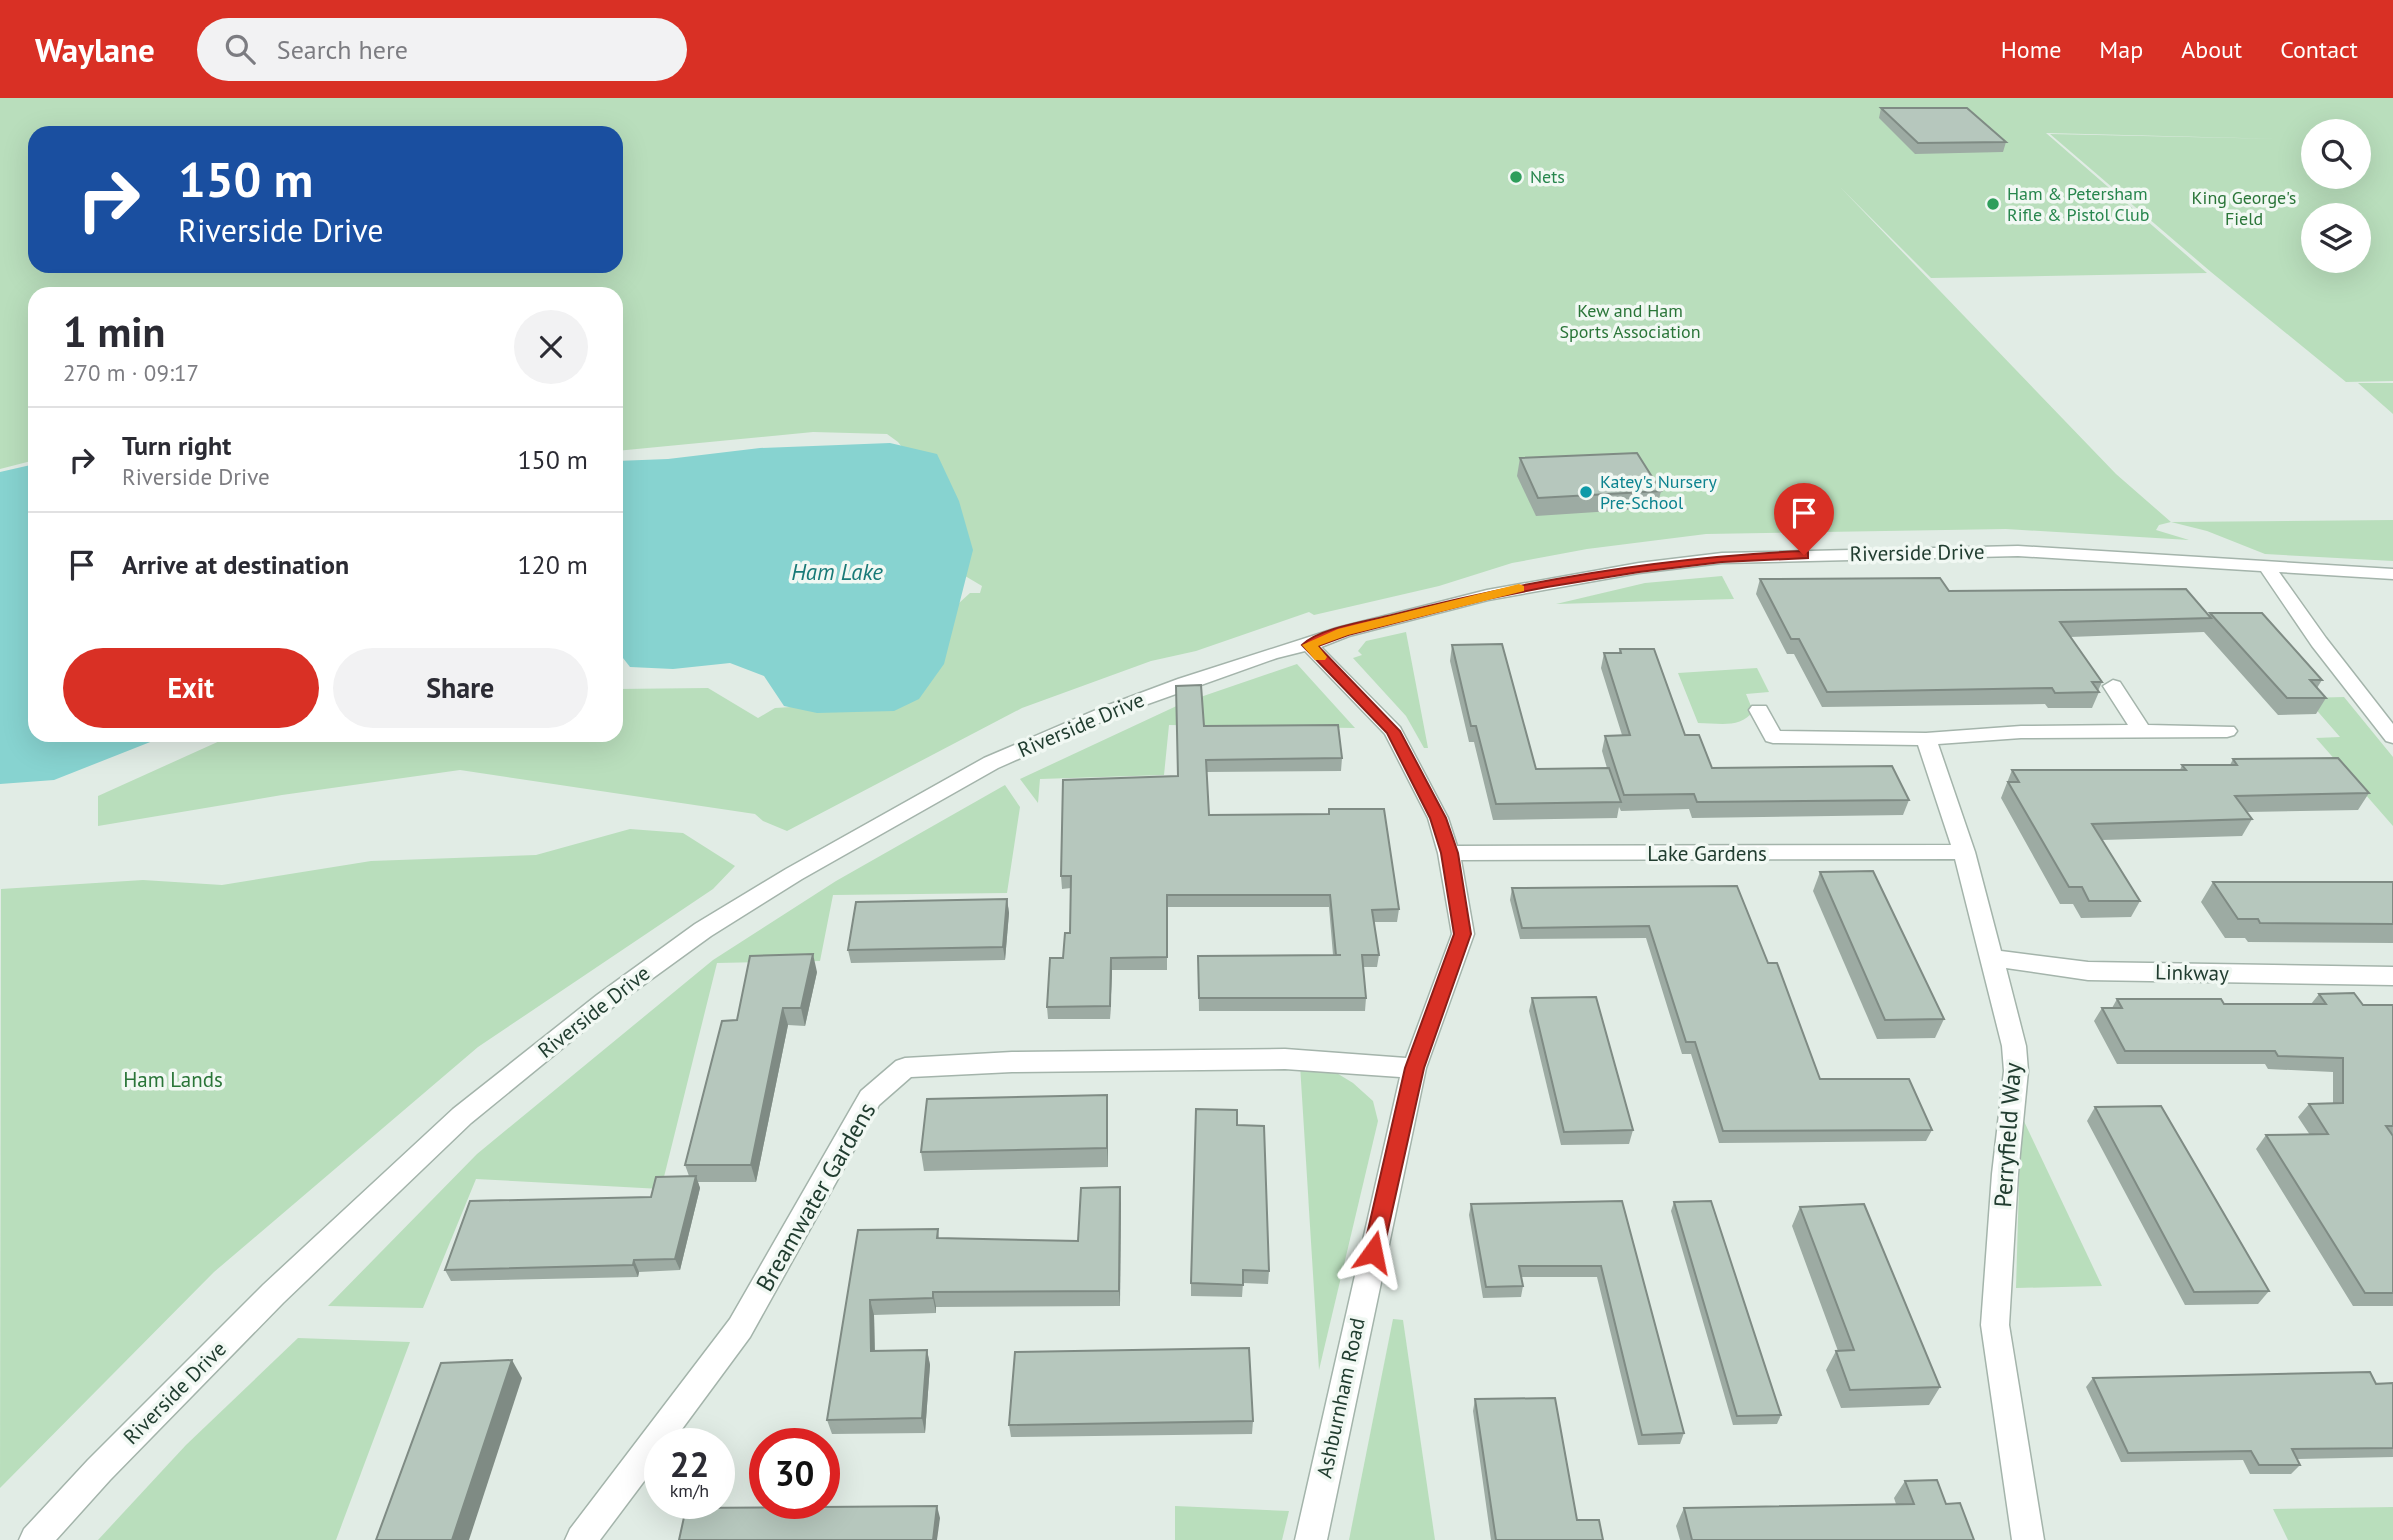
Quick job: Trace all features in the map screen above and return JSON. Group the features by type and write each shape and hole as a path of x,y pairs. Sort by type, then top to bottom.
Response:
{"street":[{"name":"Riverside Drive","path":"35,1540 99,1470 273,1294 461,1116 605,1001 703,930 794,874 991,763 1110,711 1271,654 1309,645 1343,632 1487,595 1639,568 1722,558 2018,551 2393,574"},
{"path":"2267,567 2319,642 2393,737"},
{"name":"Ashburnham Road","path":"1309,645 1393,731 1438,818 1450,853 1463,934 1415,1068 1311,1540"},
{"path":"2113,686 2142,731"},
{"path":"1759,710 1773,737 1926,739 2021,732 2227,731"},
{"name":"Perryfield Way","path":"1926,739 1964,852 2014,1046 2016,1071 1995,1325 2028,1540"},
{"name":"Lake Gardens","path":"1450,853 1964,852"},
{"name":"Linkway","path":"1992,958 2088,971 2393,976"},
{"name":"Breamwater Gardens","path":"581,1540 740,1328 870,1098 905,1068 1012,1062 1285,1059 1415,1068"}],"green space":[{"path":"0,98 2393,98 2393,381 2346,382 2211,272 2050,134 2281,139 2046,133 2207,273 1931,278 1840,187 2116,474 2171,522 2159,525 2156,530 2189,540 2006,529 1706,534 1587,549 1512,563 1439,586 1314,615 1309,612 1196,651 1151,661 1022,708 787,831 763,821 755,814 460,770 282,795 98,826 98,796 218,742 623,742 623,689 708,688 758,718 775,708 823,705 947,614 970,593 980,593 982,586 955,570 939,494 898,442 887,434 813,432 623,450 623,287 28,287 28,462 0,469"},
{"path":"2358,383 2393,383 2393,414"},
{"path":"2393,520 2393,561 2265,554 2207,531 2171,522"},
{"path":"1722,576 1734,599 1556,604 1645,583"},
{"path":"1406,632 1428,748 1424,748 1406,716 1353,658 1362,655 1358,651 1366,641"},
{"path":"1297,664 1355,728 1169,725 1164,775 1040,779 1038,803 1020,779 1183,703"},
{"path":"1757,668 1769,692 1746,694 1753,711 1748,717 1728,724 1698,723 1678,673"},
{"path":"2344,697 2393,757 2393,826 2316,738 2340,737 2306,698"},
{"path":"1005,785 1020,807 1007,893 833,895 820,961 717,963 661,1189 476,1179 423,1308 328,1306 477,1154 713,960 836,881"},
{"name":"Ham Lands","path":"630,829 683,833 735,866 713,889 478,1047 214,1272 0,1488 1,889 143,880 222,885 371,861 536,855"},
{"path":"1300,1065 1330,1069 1353,1083 1373,1101 1378,1121 1319,1370"},
{"path":"2021,1115 2102,1286 2016,1288"},
{"path":"1393,1319 1403,1320 1435,1540 1349,1540"},
{"path":"298,1338 410,1342 336,1540 98,1540 186,1445"},
{"path":"1175,1506 1289,1511 1282,1540 1175,1540"},
{"path":"2393,1507 2393,1540 2288,1540 2273,1509"}],"water":[{"name":"Ham Lake","path":"890,443 937,454 959,501 973,550 944,664 919,699 894,711 817,713 784,706 764,676 730,663 673,669 630,667 623,658 623,461 668,459 760,448"},
{"path":"28,466 28,742 150,742 54,780 0,784 0,472"}],"building":[{"path":"1881,108 1967,108 2006,142 1918,143"},
{"path":"1637,453 1661,491 1538,498 1520,458"},
{"path":"1940,578 1949,591 2186,589 2211,618 2060,622 2102,682 2092,682 2099,692 2055,693 2052,688 1827,692 1799,639 1791,639 1760,579"},
{"path":"2210,613 2262,613 2322,680 2310,680 2326,698 2287,698"},
{"path":"1502,644 1536,769 1609,768 1621,802 1496,804 1476,726 1471,726 1452,645"},
{"path":"1620,649 1654,649 1685,735 1699,735 1712,768 1892,766 1909,800 1697,802 1694,794 1624,795 1605,736 1630,735 1604,653 1621,653"},
{"path":"1201,685 1204,726 1338,725 1342,758 1206,760 1209,815 1329,814 1329,809 1384,809 1399,909 1372,910 1379,955 1362,955 1366,998 1199,998 1198,956 1341,955 1336,955 1330,895 1167,895 1167,957 1111,958 1110,1006 1047,1007 1050,958 1063,958 1065,933 1070,933 1071,876 1061,876 1063,780 1178,776 1176,686"},
{"path":"2338,758 2369,793 2235,796 2252,819 2092,824 2140,901 2089,901 2082,887 2069,887 2008,782 2019,782 2012,770 2186,770 2182,765 2237,765 2233,759"},
{"path":"1873,871 1944,1019 1885,1020 1820,872"},
{"path":"2213,882 2393,882 2393,924 2260,923 2258,919 2238,919"},
{"path":"1737,886 1768,963 1777,963 1820,1079 1909,1079 1932,1130 1723,1131 1695,1042 1686,1042 1649,926 1522,928 1512,888"},
{"path":"1007,899 1003,947 848,950 856,902"},
{"path":"813,954 801,1008 783,1008 751,1165 685,1165 722,1021 737,1020 750,956"},
{"path":"2354,993 2363,1005 2393,1005 2393,1126 2386,1126 2393,1136 2393,1293 2365,1293 2266,1135 2328,1134 2309,1104 2343,1103 2343,1058 2278,1056 2275,1051 2125,1051 2102,1008 2122,1008 2117,999 2221,999 2224,1004 2326,1004 2319,994"},
{"path":"1596,997 1633,1130 1564,1132 1532,998"},
{"path":"1107,1095 1107,1148 921,1152 927,1099"},
{"path":"2161,1106 2269,1291 2194,1292 2095,1107"},
{"path":"1196,1109 1237,1110 1237,1125 1264,1126 1269,1271 1243,1270 1243,1285 1191,1283"},
{"path":"696,1176 675,1259 634,1260 633,1265 445,1270 470,1201 651,1197 656,1177"},
{"path":"1120,1187 1119,1291 933,1292 933,1298 870,1300 871,1351 927,1350 922,1418 827,1420 858,1230 938,1229 937,1238 1078,1241 1081,1188"},
{"path":"1622,1201 1684,1433 1642,1435 1601,1266 1519,1266 1523,1286 1486,1287 1471,1204"},
{"path":"1711,1201 1781,1415 1737,1416 1674,1202"},
{"path":"1864,1204 1940,1387 1850,1390 1836,1351 1854,1350 1800,1207"},
{"path":"1249,1348 1253,1421 1009,1425 1015,1352"},
{"path":"512,1360 452,1540 376,1540 441,1363"},
{"path":"2370,1372 2376,1384 2393,1383 2393,1448 2292,1449 2300,1465 2259,1465 2251,1451 2128,1453 2093,1378"},
{"path":"1555,1398 1577,1520 1599,1520 1603,1540 1496,1540 1475,1399"},
{"path":"1937,1480 1946,1504 1960,1503 1974,1540 1692,1540 1684,1508 1914,1504 1905,1481"},
{"path":"937,1506 933,1540 679,1540 684,1519 735,1519 735,1508 749,1507 749,1519 840,1519 840,1507"}],"slow traffic":[{"path":"1320,657 1309,645 1343,632 1519,588"}],"place":[{"name":"Nets","path":"1516,177"},
{"name":"Ham & Petersham Rifle & Pistol Club","path":"1993,204"},
{"name":"Katey's Nursery Pre-School","path":"1586,492"}],"route":[{"path":"1373,1252 1415,1068 1463,934 1450,853 1438,818 1393,731 1309,645 1343,632 1487,595 1547,583 1722,558 1804,555"}],"park label":[{"name":"King George's Field","path":"2244,208"},
{"name":"Kew and Ham Sports Association","path":"1630,321"}]}
